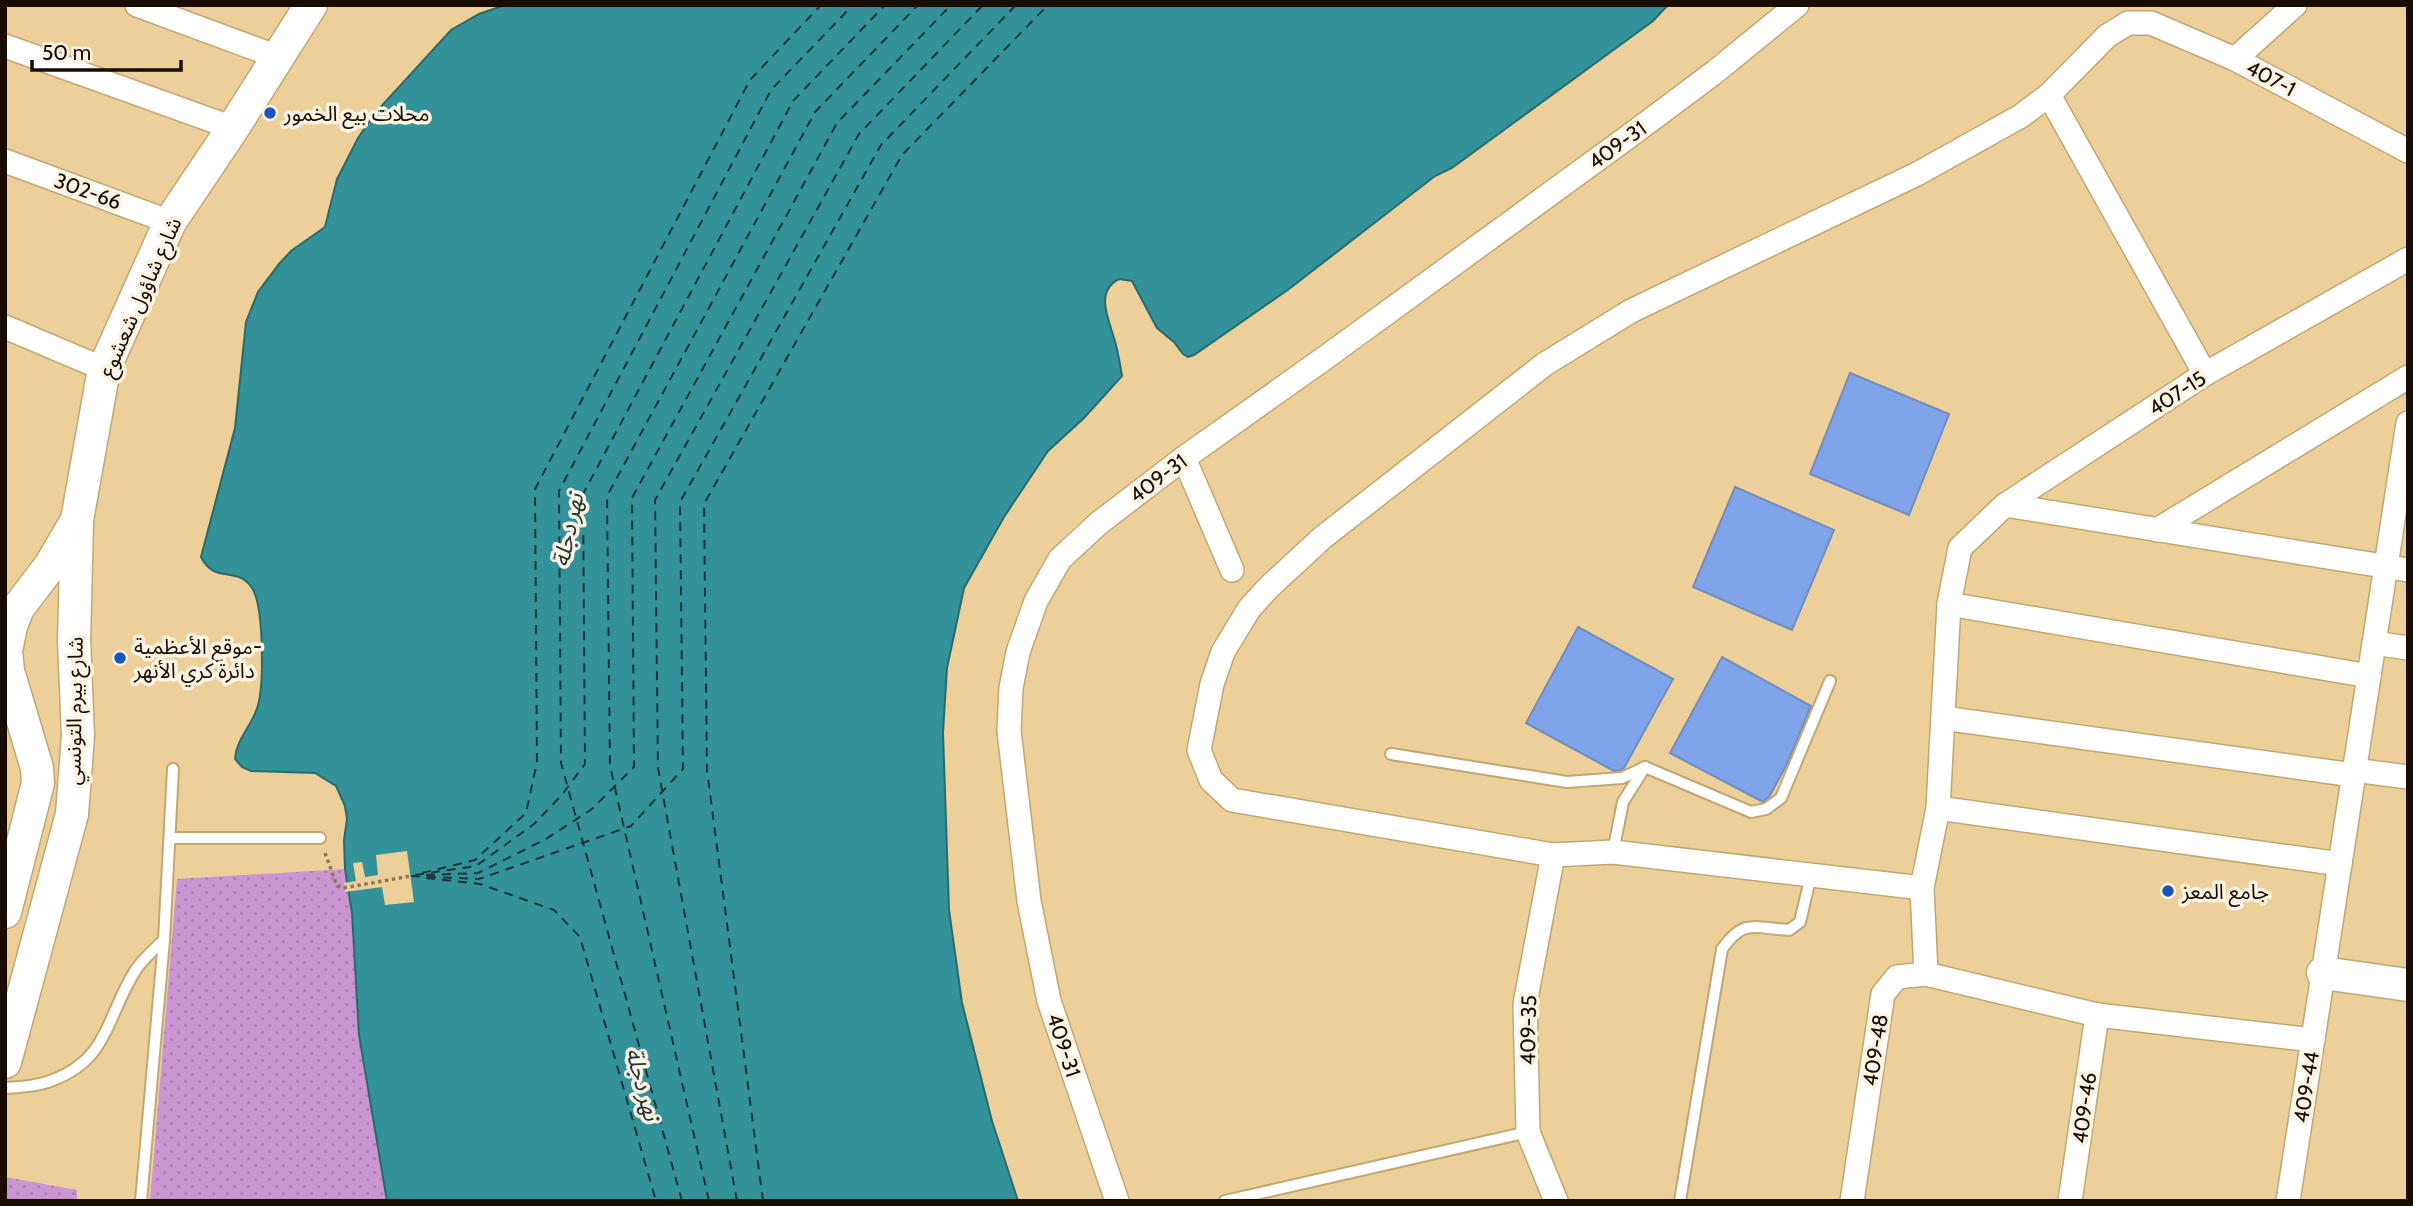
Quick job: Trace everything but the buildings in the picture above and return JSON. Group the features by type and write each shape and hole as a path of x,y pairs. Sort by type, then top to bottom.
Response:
{"street":[{"path":"137,5 278,57"},
{"name":"شارع شاؤول شعشوع","path":"12,612 50,566 77,520 104,369 170,222 311,5"},
{"name":"409-31","path":"1117,1201 1049,1001 1029,901 1009,731 1011,688 1018,652 1037,601 1060,559 1098,523 1184,458 1617,145 1715,72 1797,5"},
{"path":"2235,59 2295,5"},
{"name":"407-1","path":"2049,95 2107,36 2127,23 2151,23 2235,59 2408,150"},
{"path":"5,46 233,128"},
{"path":"1922,888 1613,852 1553,855 1232,800 1211,780 1199,750 1212,684 1223,652 1249,609 1268,588 1322,538 1545,364 1631,311 1917,174 2021,116 2049,95 2206,374"},
{"name":"302-66","path":"5,161 170,222"},
{"name":"407-15","path":"1949,604 1959,548 2005,505 2206,374 2408,259"},
{"path":"5,327 104,369"},
{"path":"2157,530 2408,377"},
{"name":"409-44","path":"2288,1201 2374,643 2397,569 2408,422"},
{"path":"1184,458 1232,570"},
{"path":"2005,505 2397,569"},
{"name":"شارع بيرم التونسي","path":"5,1062 72,814 78,736 74,640 77,520"},
{"path":"12,612 35,600 53,606 61,612 74,640"},
{"path":"2313,1040 2097,1015 1926,974 1922,888 1938,808 1949,604 2369,676"},
{"name":"شارع بيرم التونسي","path":"5,912 14,844 38,783 37,768 17,736 6,651 12,612"},
{"path":"2374,643 2408,648"},
{"path":"1943,718 2354,773 2408,777"},
{"path":"1938,808 2340,864"},
{"name":"409-35","path":"1553,855 1525,1004 1528,1132 1556,1201"},
{"path":"2323,973 2408,985"},
{"name":"409-48","path":"1852,1201 1883,994 1897,977 1926,974"},
{"name":"409-46","path":"2070,1201 2097,1015"}],"lane":[{"path":"1391,754 1567,782 1622,778 1645,767 1751,812 1766,809 1781,797 1830,681"},
{"path":"1613,852 1623,802 1645,767"},
{"path":"141,1201 164,940 173,769"},
{"path":"170,838 320,838"},
{"path":"1680,1201 1722,949 1733,933 1743,927 1789,930 1800,922 1811,875"},
{"path":"5,1088 33,1086 54,1080 90,1058 105,1035 135,970 164,940"},
{"path":"1225,1201 1528,1132"}],"path":[{"path":"320,838 337,886 344,888 411,876"}],"shaded area":[{"path":"345,869 352,913 359,1035 387,1201 150,1201 177,879"},
{"path":"5,1177 77,1190 77,1201 5,1201"}],"water":[{"name":"نهر دجلة","path":"505,5 1668,5 1653,21 1452,168 1435,176 1289,289 1194,355 1188,357 1183,354 1174,342 1157,328 1132,281 1119,279 1107,290 1105,306 1122,376 1084,418 1048,451 1004,517 964,588 947,668 943,733 949,910 962,1003 992,1121 1018,1201 387,1201 359,1035 352,913 345,869 345,806 336,786 315,773 251,771 242,767 235,759 238,745 256,712 260,694 262,645 259,611 256,597 246,581 213,570 201,557 235,428 246,322 258,292 291,251 325,227 337,179 358,138 375,113 451,30 479,14"}],"pier":[{"path":"407,851 414,902 385,905 382,887 345,892 344,883 356,881 353,863 362,862 365,877 378,875 376,855"}],"ferry route":[{"path":"422,873 475,860 526,813 537,762 535,489 750,80 821,5"},
{"path":"682,1201 561,763 559,491 771,90 853,5"},
{"path":"415,875 476,866 534,824 561,796 585,764 583,494 793,101 885,5"},
{"path":"709,1201 610,766 607,496 815,112 918,5"},
{"path":"426,875 478,873 546,839 592,809 634,767 632,498 837,123 951,5"},
{"path":"737,1201 658,768 655,500 859,134 983,5"},
{"path":"411,876 479,879 631,826 683,769 680,502 881,145 1016,5"},
{"path":"763,1201 707,770 704,504 902,155 1048,5"},
{"path":"426,878 480,884 554,910 580,937 656,1201"}],"place":[{"name":"محلات بيع الخمور","path":"270,113"},
{"name":"موقع الأعظمية- دائرة كري الأنهر","path":"120,658"},
{"name":"جامع المعز","path":"2168,891"}]}
